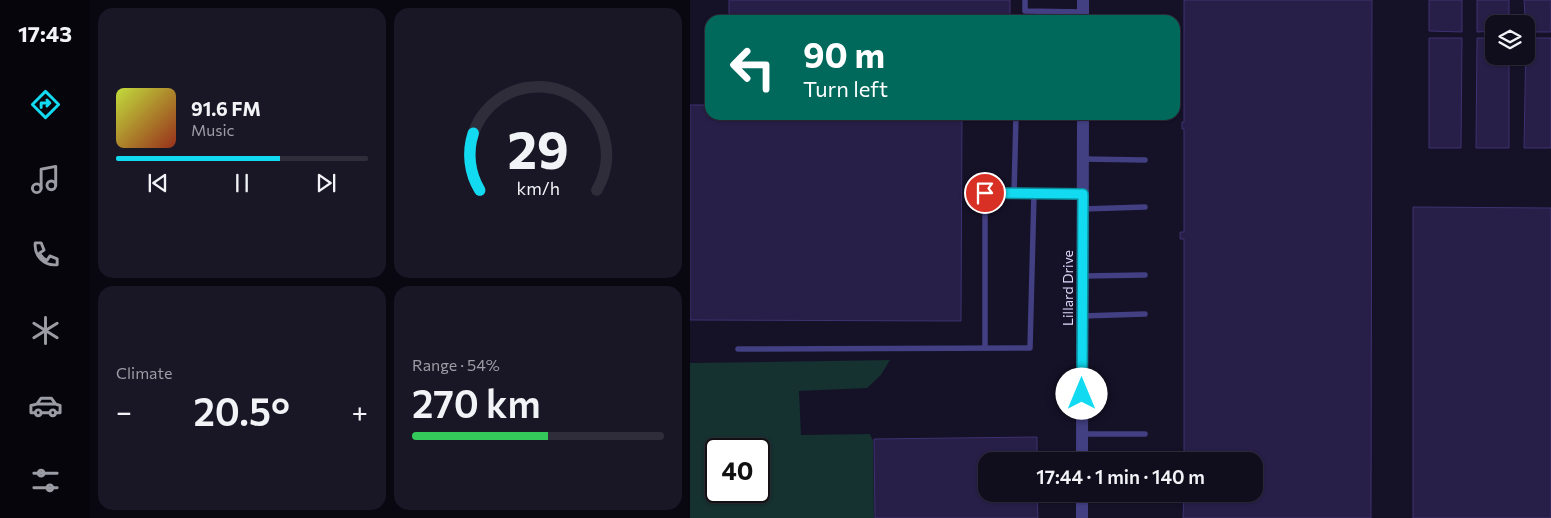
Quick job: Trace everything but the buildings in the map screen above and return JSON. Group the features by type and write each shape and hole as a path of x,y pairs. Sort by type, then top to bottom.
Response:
{"street":[{"name":"Lillard Drive","path":"1082,452 1083,120"},
{"path":"1082,502 1082,518"}],"lane":[{"path":"1025,0 1025,11 1083,11"},
{"path":"1014,194 1016,120"},
{"path":"1083,159 1145,160"},
{"path":"985,348 985,193 1083,194"},
{"path":"738,349 1030,348 1034,194"},
{"path":"1083,209 1145,207"},
{"path":"1082,276 1145,275"},
{"path":"1082,316 1145,314"},
{"path":"1082,434 1145,434"}],"green space":[{"path":"890,360 881,375 867,388 799,391 801,435 870,434 873,441 874,518 690,518 690,363"}],"route":[{"path":"985,193 1083,194 1082,394"}]}
